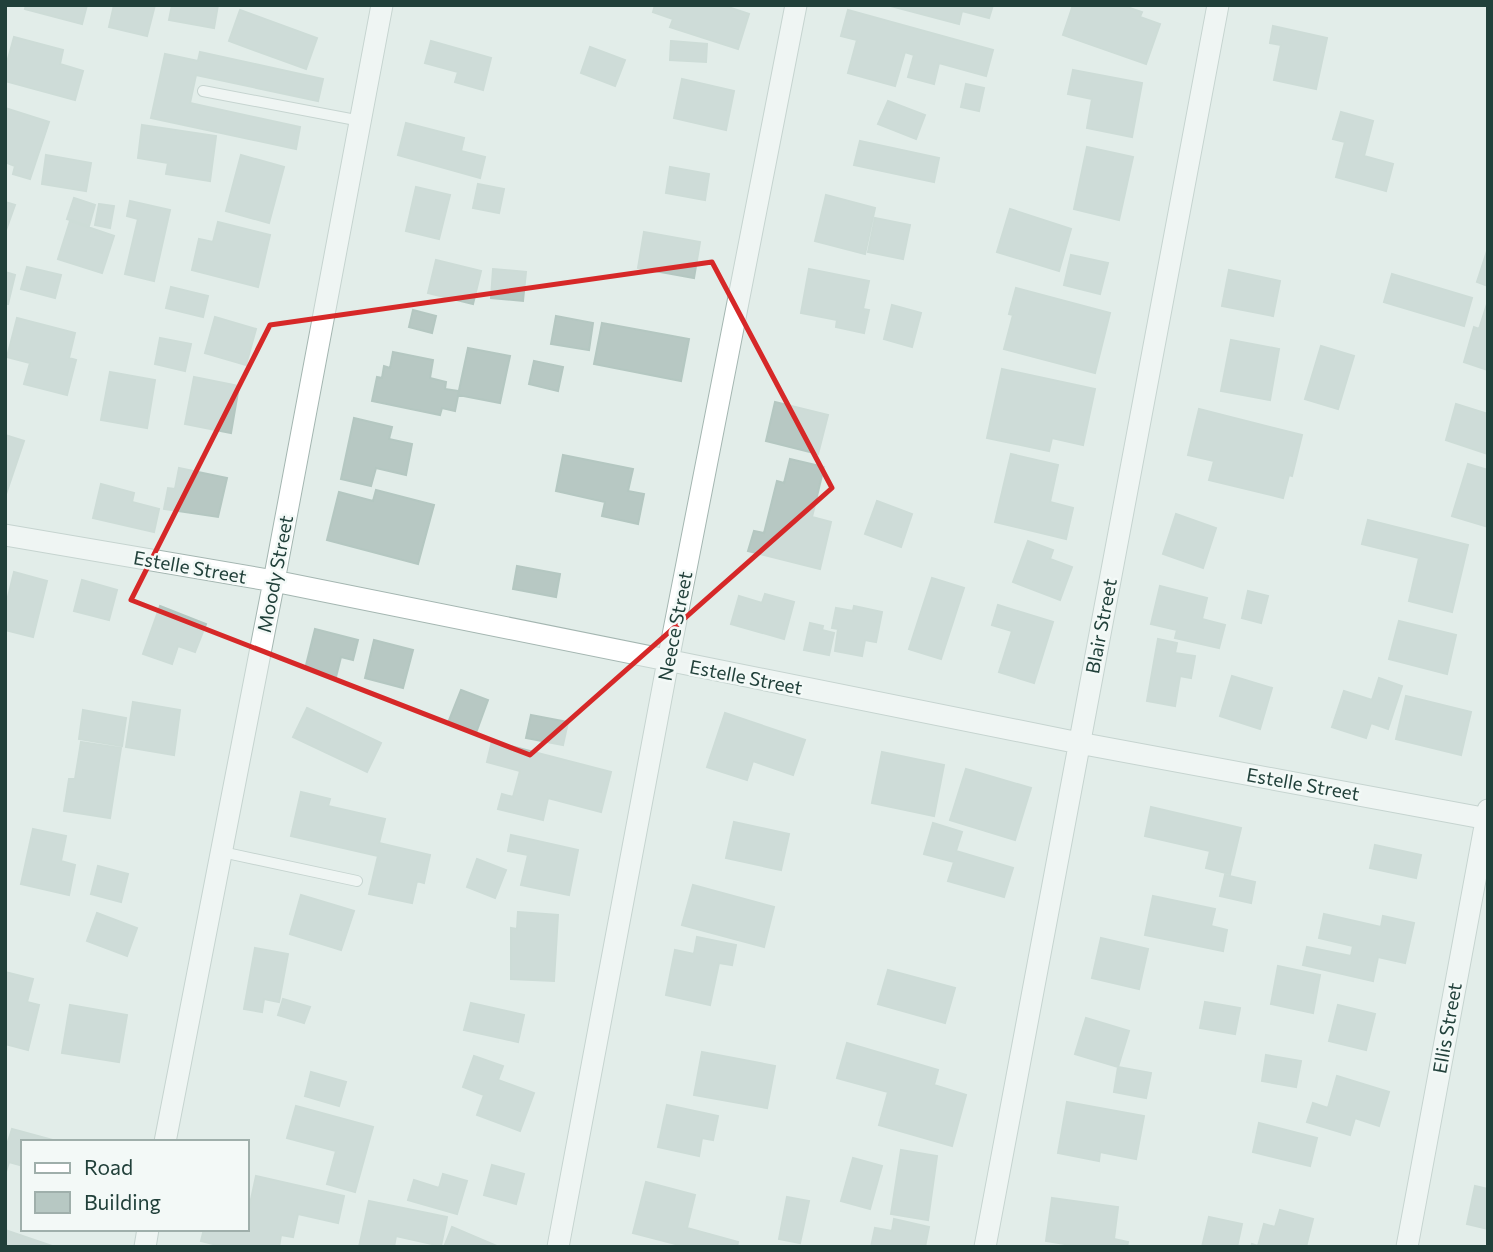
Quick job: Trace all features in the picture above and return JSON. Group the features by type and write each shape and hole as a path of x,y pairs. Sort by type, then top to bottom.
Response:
{"street":[{"name":"Moody Street","path":"165,1140 382,5"},
{"name":"Neece Street","path":"558,1247 668,661 796,5"},
{"name":"Blair Street","path":"985,1247 1218,5"},
{"name":"Estelle Street","path":"5,535 274,581 1079,743 1487,816"},
{"name":"Ellis Street","path":"1407,1247 1487,816"}],"lane":[{"path":"202,92 360,121"},
{"path":"222,852 357,881"}],"highlighted area":[{"path":"712,262 832,488 530,755 131,600 270,325"}],"building":[{"path":"26,5 87,5 82,24 25,9"},
{"path":"114,5 155,5 147,36 109,27"},
{"path":"172,5 218,5 214,28 169,20"},
{"path":"655,5 722,5 749,14 738,49 670,27 673,19 653,12"},
{"path":"887,5 993,5 989,18 962,11 959,24"},
{"path":"1073,5 1121,5 1142,12 1140,17 1160,24 1146,64 1063,35"},
{"path":"240,10 317,38 306,69 229,41"},
{"path":"848,10 993,50 986,76 939,63 934,84 908,77 914,55 905,52 895,86 848,73 857,40 841,36"},
{"path":"1273,26 1327,38 1316,89 1274,80 1281,45 1270,43"},
{"path":"14,37 63,50 60,64 83,71 75,100 5,81 5,70"},
{"path":"431,41 491,58 483,90 455,82 458,72 425,63"},
{"path":"671,41 707,44 706,62 670,60"},
{"path":"590,47 625,60 615,86 581,73"},
{"path":"200,52 323,79 318,101 196,75 190,103 300,127 296,149 151,118 165,54 198,61"},
{"path":"1073,70 1142,83 1132,137 1087,128 1092,99 1068,94"},
{"path":"682,79 734,91 726,130 674,118"},
{"path":"966,84 984,88 979,111 961,107"},
{"path":"888,101 925,115 916,139 878,124"},
{"path":"5,108 49,122 30,179 13,174 15,166 5,162"},
{"path":"1341,112 1373,121 1364,156 1393,164 1386,191 1336,177 1345,142 1333,139"},
{"path":"406,123 464,138 461,151 485,157 480,178 398,155"},
{"path":"142,125 216,136 210,181 166,174 168,163 138,158"},
{"path":"860,141 939,158 934,182 854,165"},
{"path":"1087,147 1133,157 1119,220 1074,209"},
{"path":"46,155 91,163 86,191 42,184"},
{"path":"241,155 284,167 269,223 226,211"},
{"path":"670,167 709,174 705,200 666,193"},
{"path":"478,184 504,189 499,213 473,208"},
{"path":"416,187 450,195 439,239 406,231"},
{"path":"826,195 875,208 865,254 815,241"},
{"path":"74,198 95,205 89,226 67,219"},
{"path":"130,201 170,210 154,281 125,274 138,219 127,216"},
{"path":"5,202 15,205 5,233"},
{"path":"99,204 114,206 110,228 95,225"},
{"path":"1010,209 1071,229 1059,271 997,252"},
{"path":"875,218 910,225 903,259 868,252"},
{"path":"70,221 114,236 102,273 58,259"},
{"path":"218,222 270,235 258,287 192,270 199,239 213,242"},
{"path":"644,232 700,242 694,278 638,268"},
{"path":"1488,248 1488,286 1477,282"},
{"path":"1071,255 1108,263 1100,294 1064,285"},
{"path":"436,260 481,271 473,304 428,293"},
{"path":"27,267 61,275 55,298 21,289"},
{"path":"493,269 526,272 523,301 491,298"},
{"path":"809,269 869,281 863,309 869,310 864,333 836,327 837,320 801,313"},
{"path":"1229,270 1280,281 1273,316 1222,306"},
{"path":"5,272 15,275 8,304 5,304"},
{"path":"1392,274 1472,298 1464,326 1384,302"},
{"path":"171,287 208,296 203,317 166,308"},
{"path":"1016,288 1110,313 1095,373 1004,349 1013,315 1009,314"},
{"path":"1487,304 1488,370 1464,362 1474,327 1479,329"},
{"path":"892,305 921,313 912,347 884,339"},
{"path":"413,310 436,316 432,333 409,327"},
{"path":"556,316 593,323 589,350 551,344"},
{"path":"215,317 256,329 246,365 205,353"},
{"path":"17,318 75,333 69,358 76,360 67,395 24,384 30,363 7,357"},
{"path":"602,323 689,339 681,381 594,364"},
{"path":"160,338 191,344 185,371 155,364"},
{"path":"1231,340 1279,349 1270,400 1221,391"},
{"path":"1321,346 1354,356 1338,409 1305,399"},
{"path":"468,348 510,356 500,403 458,395"},
{"path":"393,352 433,360 430,378 446,382 445,389 459,391 455,411 442,408 440,415 372,401 377,377 382,378 384,366 390,368"},
{"path":"534,361 563,367 558,391 529,384"},
{"path":"1002,369 1095,389 1083,445 1052,438 1049,451 987,438"},
{"path":"110,372 155,380 147,428 101,420"},
{"path":"194,377 239,386 231,433 185,424"},
{"path":"775,402 828,415 818,454 766,441"},
{"path":"1456,404 1488,414 1488,454 1446,440"},
{"path":"1199,409 1302,435 1292,476 1289,475 1283,498 1209,480 1214,461 1188,455"},
{"path":"354,418 392,427 389,439 412,444 406,475 376,468 371,486 341,479"},
{"path":"5,435 24,441 6,494 5,494"},
{"path":"1011,454 1058,465 1050,502 1073,508 1066,539 995,522"},
{"path":"563,455 633,469 628,491 644,494 638,524 602,516 605,502 556,491"},
{"path":"790,459 824,467 812,517 831,522 820,569 748,551 754,531 764,533 777,481 784,483"},
{"path":"1468,464 1488,470 1488,527 1452,516"},
{"path":"179,468 227,478 218,517 164,509 168,488 175,489"},
{"path":"101,484 134,493 132,502 159,509 154,532 93,518"},
{"path":"376,490 434,505 418,564 327,540 339,492 373,501"},
{"path":"877,501 912,514 901,547 865,534"},
{"path":"1176,514 1216,528 1203,568 1163,554"},
{"path":"1368,520 1468,545 1452,612 1409,601 1419,558 1362,544"},
{"path":"1028,541 1053,550 1050,559 1072,567 1060,600 1013,582"},
{"path":"517,566 560,574 556,597 513,589"},
{"path":"14,572 47,581 33,637 5,630 5,609"},
{"path":"932,578 964,588 941,659 909,649"},
{"path":"82,580 117,590 109,620 74,611"},
{"path":"1160,586 1207,598 1202,619 1225,625 1219,648 1175,638 1177,630 1151,624"},
{"path":"1248,591 1268,596 1261,623 1242,618"},
{"path":"765,594 794,602 784,639 731,624 739,596 762,603"},
{"path":"998,605 1053,622 1034,683 999,672 1012,631 992,625"},
{"path":"160,606 206,624 195,652 178,646 172,664 143,654"},
{"path":"854,606 882,612 876,642 865,640 862,656 835,651 838,629 832,628 836,608 853,611"},
{"path":"1399,621 1456,635 1447,674 1389,659"},
{"path":"810,623 823,626 822,630 834,633 829,655 804,650"},
{"path":"315,629 358,640 353,660 341,657 336,677 305,669"},
{"path":"1158,639 1177,643 1175,653 1195,656 1191,678 1180,676 1175,706 1147,701"},
{"path":"374,640 413,650 403,688 365,678"},
{"path":"1232,676 1272,688 1260,729 1220,716"},
{"path":"1379,678 1402,686 1388,729 1371,723 1366,738 1332,727 1344,691 1372,700"},
{"path":"461,690 488,700 476,733 448,723"},
{"path":"1406,696 1471,712 1461,755 1396,739"},
{"path":"133,702 180,710 174,755 126,747"},
{"path":"307,708 381,743 367,772 293,737"},
{"path":"83,710 126,718 122,746 79,739"},
{"path":"725,713 805,740 793,775 753,761 747,780 707,767"},
{"path":"531,715 568,722 563,745 526,738"},
{"path":"492,741 611,772 601,812 548,798 543,820 498,809 502,794 513,797 520,771 487,762"},
{"path":"81,742 121,748 110,818 64,811 69,779 75,779"},
{"path":"882,752 944,765 934,816 872,803"},
{"path":"966,769 1031,788 1015,840 950,820"},
{"path":"301,792 330,799 328,806 385,819 379,843 430,855 424,883 417,881 412,903 369,894 378,856 291,836"},
{"path":"1151,807 1241,828 1230,874 1206,868 1210,851 1145,836"},
{"path":"734,822 789,834 781,870 726,858"},
{"path":"933,823 962,832 956,851 1013,868 1004,897 948,881 954,862 924,854"},
{"path":"33,829 66,836 61,861 75,865 69,895 21,884"},
{"path":"511,835 578,850 569,895 521,885 528,855 508,851"},
{"path":"1375,845 1421,855 1416,878 1370,868"},
{"path":"477,859 506,870 495,898 467,887"},
{"path":"98,866 128,874 121,902 91,894"},
{"path":"1225,875 1255,882 1251,903 1220,896"},
{"path":"693,885 774,907 764,947 682,925"},
{"path":"301,895 354,911 341,950 290,934"},
{"path":"1153,896 1215,909 1211,926 1227,930 1223,951 1145,935"},
{"path":"518,912 558,915 554,981 511,979 511,928 517,929"},
{"path":"97,913 137,928 127,956 87,941"},
{"path":"1324,914 1381,927 1383,916 1414,923 1405,963 1378,957 1373,981 1303,965 1307,947 1351,956 1353,946 1319,938"},
{"path":"697,937 736,945 732,965 719,963 710,1005 666,995 675,950 694,954"},
{"path":"1101,938 1148,949 1139,989 1092,978"},
{"path":"255,948 288,954 279,1002 264,999 262,1012 244,1009"},
{"path":"1278,966 1320,975 1313,1013 1271,1004"},
{"path":"888,970 955,988 945,1023 878,1004"},
{"path":"5,972 33,979 27,1002 39,1005 28,1050 5,1044"},
{"path":"283,999 310,1007 304,1023 278,1015"},
{"path":"1205,1002 1240,1008 1235,1034 1200,1028"},
{"path":"471,1003 524,1015 518,1042 464,1030"},
{"path":"70,1005 127,1015 119,1062 62,1053"},
{"path":"1338,1005 1375,1014 1366,1050 1329,1041"},
{"path":"1086,1018 1129,1031 1118,1067 1075,1054"},
{"path":"847,1043 938,1070 934,1085 966,1095 952,1146 879,1125 888,1092 837,1078"},
{"path":"702,1052 775,1066 767,1108 694,1095"},
{"path":"1266,1055 1301,1061 1296,1087 1262,1081"},
{"path":"474,1056 503,1066 498,1080 534,1093 520,1131 477,1115 484,1095 463,1087"},
{"path":"1118,1067 1151,1073 1146,1098 1114,1092"},
{"path":"311,1072 346,1082 339,1106 305,1096"},
{"path":"1337,1076 1389,1092 1379,1126 1355,1118 1350,1135 1307,1122 1313,1103 1328,1108"},
{"path":"1067,1102 1144,1116 1136,1159 1100,1152 1099,1161 1058,1153"},
{"path":"667,1105 718,1116 713,1140 702,1138 699,1156 658,1147"},
{"path":"296,1106 373,1127 355,1192 327,1184 336,1151 287,1138"},
{"path":"1259,1123 1317,1138 1310,1166 1253,1152"},
{"path":"12,1129 53,1140 21,1140 21,1165 9,1162 5,1175 5,1151"},
{"path":"901,1150 937,1156 928,1220 891,1214"},
{"path":"853,1158 882,1166 870,1209 841,1201"},
{"path":"492,1165 524,1174 516,1204 484,1195"},
{"path":"443,1174 467,1181 457,1214 408,1200 414,1180 439,1188"},
{"path":"256,1176 344,1196 338,1223 298,1214 293,1237 281,1235 279,1247 225,1247 201,1241 204,1231 248,1231 248,1213"},
{"path":"646,1182 695,1195 687,1228 738,1242 737,1247 687,1247 633,1233"},
{"path":"1475,1186 1488,1189 1488,1229 1467,1224"},
{"path":"787,1197 809,1201 800,1243 779,1239"},
{"path":"1052,1198 1118,1207 1114,1239 1128,1242 1127,1247 1083,1247 1046,1241"},
{"path":"369,1201 447,1217 441,1246 396,1236 394,1247 359,1247"},
{"path":"1280,1210 1313,1219 1306,1247 1251,1247 1252,1244 1258,1246 1264,1224 1275,1227"},
{"path":"1209,1217 1242,1224 1237,1247 1202,1247"},
{"path":"894,1219 929,1227 925,1247 871,1247 875,1228 892,1231"},
{"path":"452,1227 499,1247 444,1247"},
{"path":"5,1230 55,1247 5,1247"}]}
